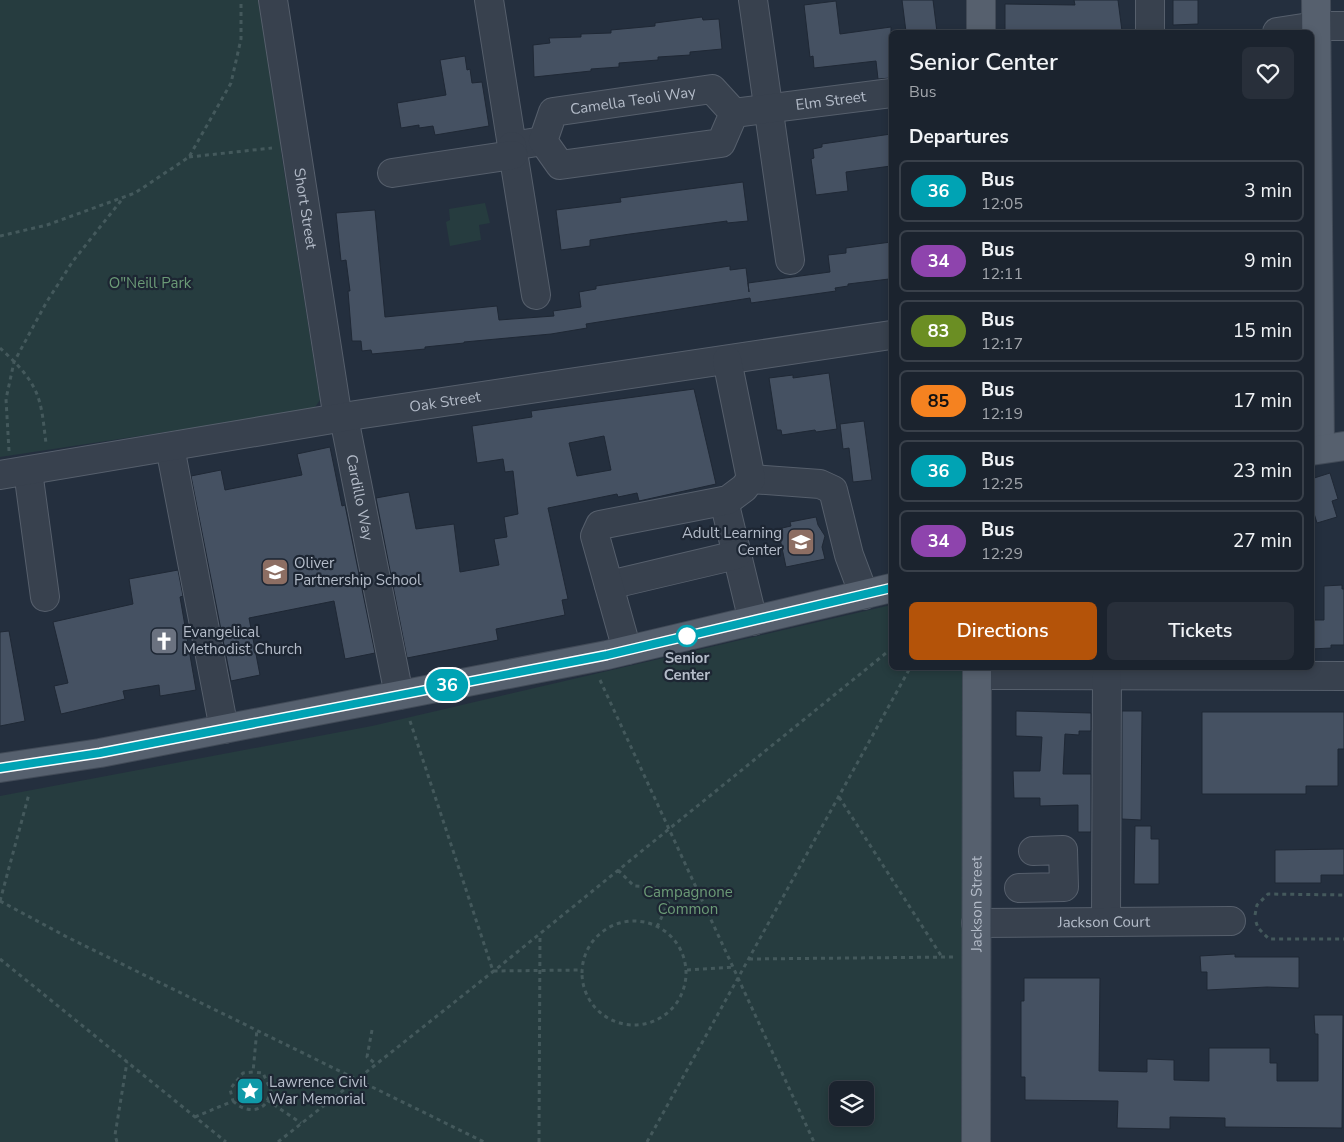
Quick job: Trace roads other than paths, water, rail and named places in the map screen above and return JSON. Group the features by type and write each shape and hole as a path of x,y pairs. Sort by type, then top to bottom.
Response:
{"main road":[{"path":"980,0 980,30"},
{"path":"1316,13 1315,267 1325,449"},
{"path":"0,768 100,753 627,650 889,589"},
{"name":"Jackson Street","path":"976,1142 977,671"}],"street":[{"name":"Short Street","path":"273,0 341,418"},
{"path":"489,0 536,295"},
{"path":"753,0 770,108 790,260"},
{"path":"1150,0 1150,30"},
{"path":"1280,30 1316,13 1344,26"},
{"name":"Camella Teoli Way","path":"543,141 553,112 712,88 734,113"},
{"name":"Elm Street","path":"770,108 889,92"},
{"path":"392,173 512,151 543,141 560,165 721,143 734,113 770,108"},
{"name":"Oak Street","path":"12,467 170,447 341,418 889,335"},
{"path":"627,650 595,536 600,525 728,500 744,488 750,479 727,360"},
{"name":"Cardillo Way","path":"341,418 399,695"},
{"path":"170,447 224,729"},
{"path":"12,467 45,597"},
{"path":"750,479 820,484 833,490 849,555 864,595"},
{"path":"724,501 753,621"},
{"path":"609,585 736,555"},
{"path":"977,671 1107,675 1344,676"},
{"path":"1106,922 1107,675"},
{"path":"1063,850 1065,922"},
{"path":"1033,851 1089,850"},
{"path":"1019,888 1093,887"},
{"name":"Jackson Court","path":"976,923 1231,921"}],"place":[{"name":"Adult Learning Center","path":"801,542"},
{"name":"Oliver Partnership School","path":"275,572"},
{"name":"Senior Center","path":"687,636"},
{"name":"Evangelical Methodist Church","path":"164,641"},
{"name":"Lawrence Civil War Memorial","path":"250,1091"}],"park label":[{"name":"O\"Neill Park","path":"150,283"},
{"name":"Campagnone Common","path":"688,900"}]}
